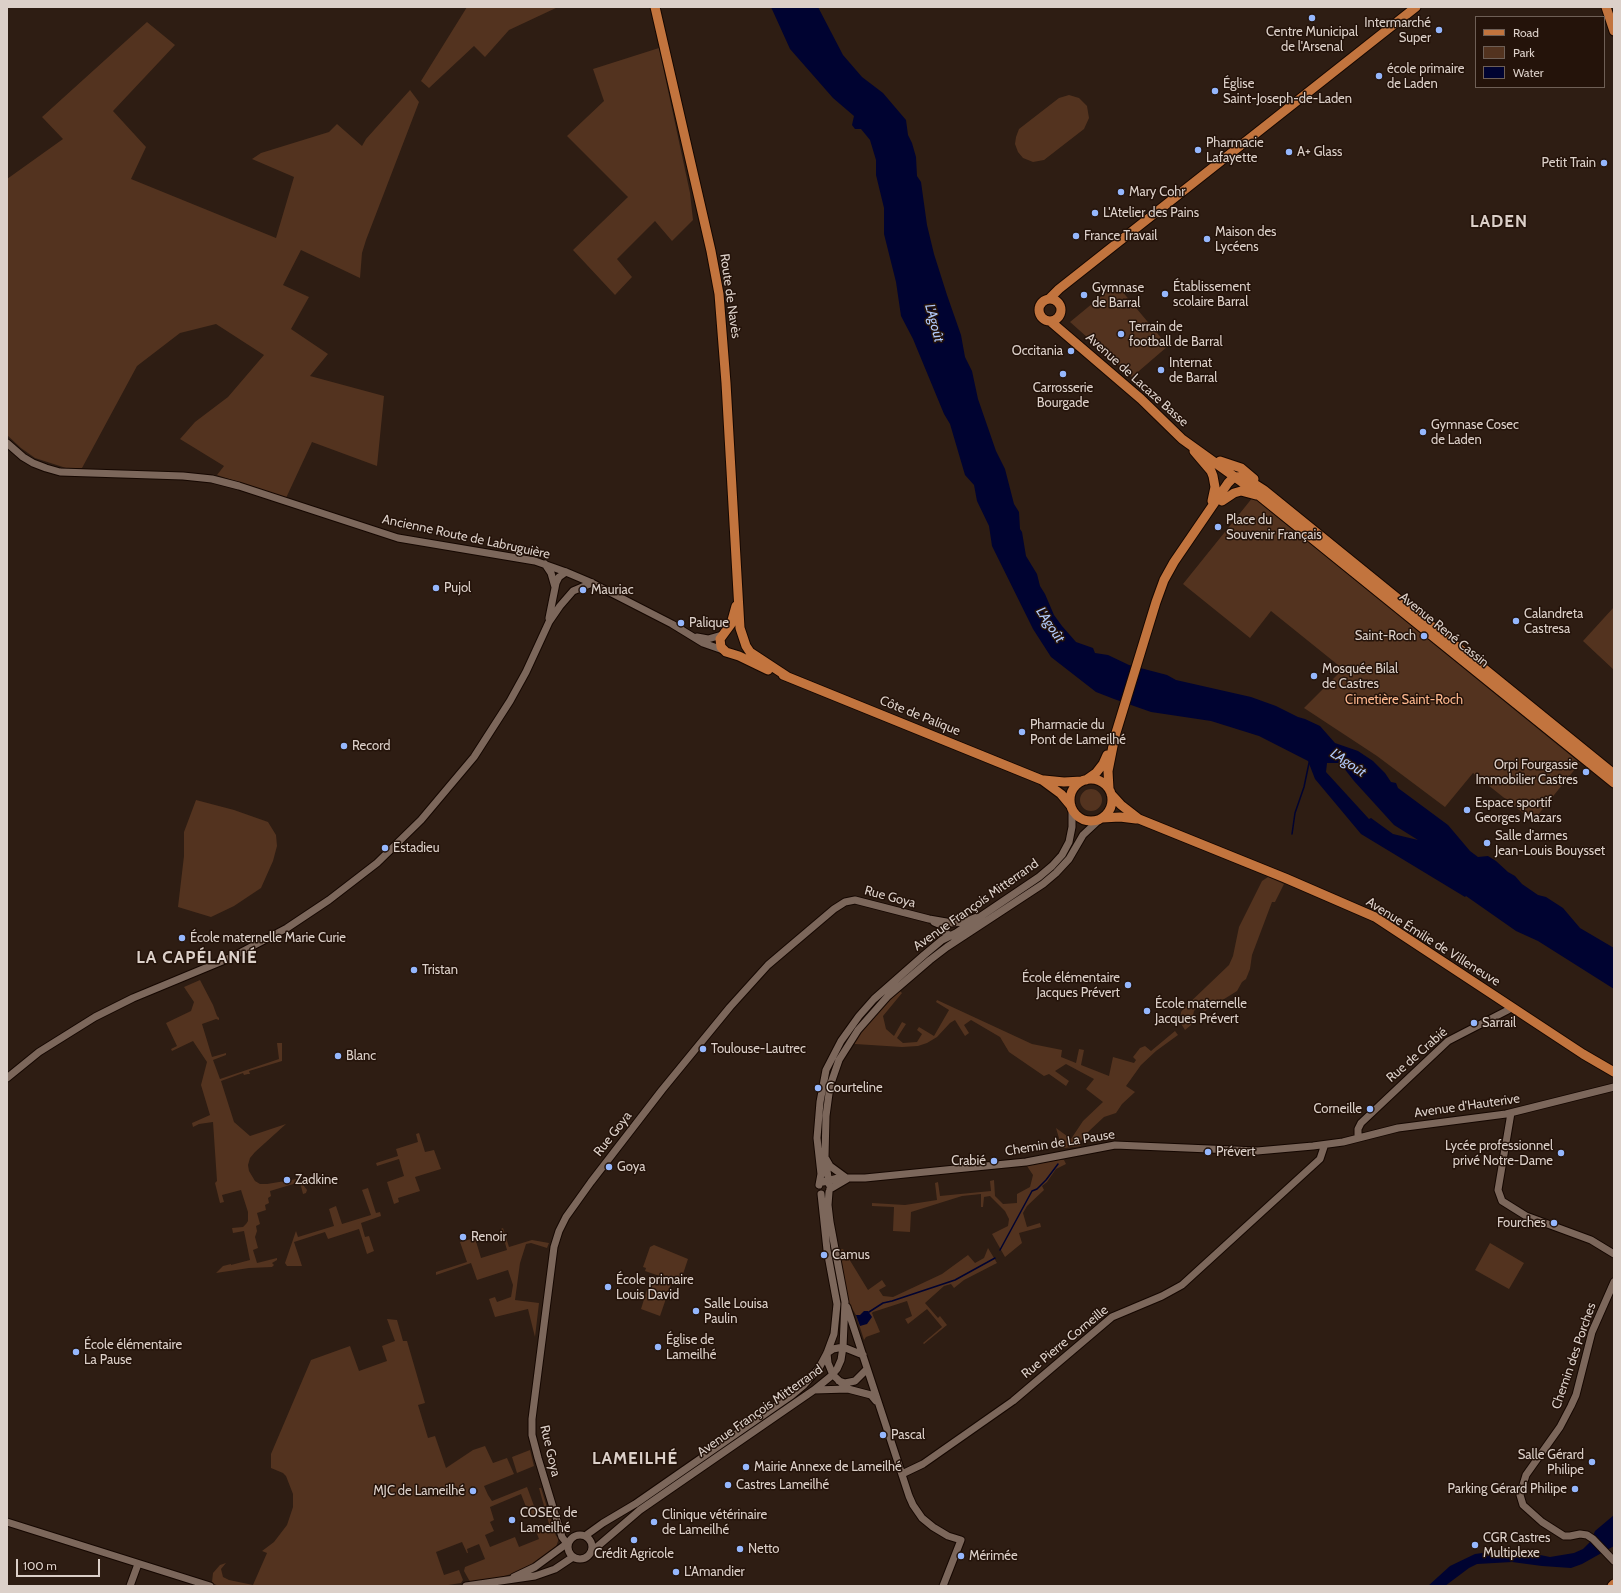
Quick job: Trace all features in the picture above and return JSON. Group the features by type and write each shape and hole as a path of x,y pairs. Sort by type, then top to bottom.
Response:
{"main road":[{"name":"Route de Navès","path":"655,7 710,245 719,294 726,383 738,595 743,638"},
{"path":"1294,105 1306,93 1416,7"},
{"path":"1066,285 1060,310 1056,319 1050,321 1044,319 1039,310 1043,302 1049,299 1066,285 1198,179 1294,105 1314,93 1412,17 1422,7"},
{"path":"1606,7 1614,32"},
{"path":"1049,299 1057,301 1061,320 1068,335"},
{"name":"Avenue de Lacaze Basse","path":"1050,321 1141,399 1188,443"},
{"path":"1188,443 1261,493"},
{"path":"1188,443 1211,471 1213,476 1215,487 1209,509"},
{"path":"1208,457 1245,471 1261,493"},
{"path":"1195,531 1211,515 1235,483 1236,477 1229,464"},
{"path":"1115,736 1103,764 1096,773 1077,785 1071,795 1071,808 1075,814 1086,821 1100,819 1111,808 1112,801 1108,771 1115,736 1164,580 1209,509 1230,480 1236,477"},
{"path":"1222,501 1234,493 1261,493"},
{"name":"Avenue René Cassin","path":"1261,493 1497,685 1614,783"},
{"path":"738,595 732,621 719,643 728,652 746,658 773,672 788,677"},
{"path":"724,633 736,630 743,638 750,652 788,677"},
{"path":"728,652 739,651 742,648 744,641 743,638"},
{"name":"Côte de Palique","path":"788,677 1042,780 1061,794 1071,808"},
{"name":"Avenue René Cassin","path":"1497,685 1614,774"},
{"path":"1084,780 1091,779 1102,782 1110,792"},
{"name":"Côte de Palique","path":"1042,780 1064,782 1084,780"},
{"name":"Avenue Émilie de Villeneuve","path":"1110,792 1121,805 1139,819 1370,915 1614,1072"},
{"name":"Avenue Émilie de Villeneuve","path":"1100,819 1120,817 1139,819"}],"street":[{"name":"Ancienne Route de Labruguière","path":"7,443 33,463 53,470 76,473 183,476 212,479 239,486 396,538 430,545 521,558 544,564 592,583 691,635 703,643 728,652"},
{"path":"544,564 551,573 555,588"},
{"path":"549,622 555,588 559,577 566,572"},
{"path":"7,1078 39,1052 95,1017 133,998 232,957 287,928 371,868 421,820 474,757 495,726 519,685 549,622 563,601 573,591 578,582 575,576"},
{"path":"573,591 592,583"},
{"path":"691,635 708,639 724,633"},
{"name":"Avenue François Mitterrand","path":"591,1552 640,1510 814,1390 833,1375 839,1365 844,1347 845,1302 830,1222 826,1185 826,1116 830,1086 836,1066 848,1044 872,1012 888,996 977,917 1039,877 1056,863 1069,842 1072,827 1071,808"},
{"name":"Avenue François Mitterrand","path":"826,1185 821,1174 818,1146 819,1108 824,1078 832,1058 852,1025 870,1003 945,936 953,937 1053,876 1069,859 1085,833 1100,819"},
{"name":"Rue Goya","path":"569,1542 562,1537 554,1511 534,1443 532,1419 554,1247 559,1231 566,1217 626,1136 730,1007 768,965 818,921 842,903 855,900 928,919 952,923 964,922 977,917"},
{"name":"Rue Goya","path":"928,919 940,926 953,937"},
{"path":"952,923 953,937"},
{"name":"Rue de Crabié","path":"1358,1138 1358,1129 1361,1123 1448,1041 1508,1010 1510,1006"},
{"name":"Avenue d'Hauterive","path":"1324,1145 1398,1128 1511,1113 1614,1087"},
{"path":"1511,1113 1498,1190 1502,1201 1526,1216 1591,1240 1614,1254"},
{"name":"Chemin de La Pause","path":"826,1185 838,1178 872,1178 1026,1162 1115,1145 1258,1151 1324,1145"},
{"name":"Rue Pierre Corneille","path":"902,1474 923,1464 1013,1401 1112,1317 1162,1296 1182,1284 1320,1159 1324,1145"},
{"path":"825,1156 830,1166 847,1179"},
{"name":"Avenue François Mitterrand","path":"585,1536 792,1395 814,1374 827,1353 835,1327 837,1304 827,1250 821,1194 818,1190 826,1185"},
{"name":"Chemin des Porches","path":"1614,1282 1592,1332 1574,1400 1565,1420 1526,1475 1520,1490 1521,1500 1529,1511 1536,1517 1564,1536 1580,1534 1587,1535 1593,1539 1614,1561"},
{"path":"845,1302 863,1355 873,1395 878,1402 911,1501 922,1518 939,1531 961,1540 943,1586"},
{"path":"863,1355 844,1347 832,1349 827,1353 828,1363 833,1375 843,1385 873,1395"},
{"path":"814,1390 843,1385 858,1379 867,1369"},
{"path":"7,1522 210,1586"},
{"path":"560,1529 565,1534 569,1542 569,1552 573,1557"},
{"path":"466,1586 530,1577 545,1573 555,1569 573,1557 583,1558 591,1552 590,1541 585,1536 578,1535 534,1567 506,1580"},
{"path":"553,1554 560,1544 562,1537"},
{"path":"130,1586 138,1564"}],"green space":[{"path":"467,7 558,7 509,30 485,57 474,46 429,88 421,81"},
{"path":"147,22 175,45 113,111 146,147 131,179 276,238 294,177 252,159 261,153 329,132 337,124 362,146 366,139 410,90 419,102 366,240 362,253 360,278 301,250 283,285 309,297 291,329 328,354 310,376 384,396 377,466 312,442 286,498 217,475 224,466 180,439 195,422 228,397 264,355 216,324 180,333 137,366 82,468 66,468 35,458 7,435 7,179 63,139 42,117"},
{"path":"659,48 690,193 693,220 672,241 655,221 617,259 632,277 615,295 573,250 628,197 567,136 604,101 593,69"},
{"path":"1069,95 1079,98 1087,106 1089,118 1084,129 1044,160 1033,162 1023,158 1018,152 1015,144 1019,129 1059,98"},
{"name":"Terrain de football de Barral","path":"1116,284 1168,346 1132,377 1070,322"},
{"name":"Cimetière Saint-Roch","path":"1253,497 1580,763 1533,821 1473,773 1445,807 1377,756 1304,708 1343,669 1271,611 1250,638 1183,584"},
{"path":"1614,607 1614,670 1583,641"},
{"path":"1091,789 1099,792 1102,800 1099,808 1091,811 1083,808 1080,800 1083,792"},
{"path":"196,800 234,810 268,822 276,835 277,846 273,861 261,888 234,906 211,917 178,907 184,856 184,832"},
{"path":"1268,877 1284,884 1275,902 1272,902 1252,955 1250,969 1246,979 1242,982 1237,991 1205,1011 1198,1006 1194,1011 1191,1025 1185,1030 1180,1022 1181,1012 1229,965 1233,956 1239,927 1262,881"},
{"path":"200,980 219,1018 219,1020 216,1019 202,1024 212,1057 226,1053 226,1055 213,1060 220,1079 279,1059 277,1043 282,1043 282,1061 249,1071 250,1074 244,1075 243,1073 221,1081 234,1122 250,1136 286,1124 250,1158 248,1165 249,1171 255,1181 260,1184 267,1184 297,1179 301,1182 307,1190 306,1193 303,1194 300,1182 270,1191 271,1196 268,1198 269,1203 265,1205 266,1210 257,1213 260,1224 256,1226 257,1231 255,1237 258,1248 253,1250 257,1263 277,1258 277,1260 272,1263 274,1265 272,1267 249,1268 216,1273 223,1266 250,1260 244,1231 233,1233 232,1228 243,1227 246,1224 248,1221 248,1212 241,1190 222,1195 224,1202 220,1203 215,1183 217,1181 213,1122 199,1124 193,1127 192,1123 210,1115 201,1085 207,1062 193,1041 172,1051 171,1049 177,1046 166,1023 191,1011 194,1002 184,987"},
{"path":"899,990 902,993 883,1016 886,1029 894,1036 902,1022 906,1024 897,1038 903,1043 917,1042 922,1034 917,1030 919,1027 934,1036 949,1010 936,1002 937,1000 1032,1044 1062,1050 1061,1057 1076,1063 1079,1049 1084,1050 1081,1065 1109,1076 1113,1057 1134,1063 1136,1060 1133,1057 1140,1048 1145,1046 1151,1051 1175,1031 1178,1035 1156,1051 1141,1065 1126,1086 1135,1092 1122,1104 1116,1113 1104,1117 1089,1131 1079,1143 1081,1146 1064,1148 1061,1145 1056,1128 1071,1139 1083,1121 1103,1102 1086,1089 1094,1079 1066,1064 1055,1071 1069,1081 1066,1086 1049,1074 1044,1076 1009,1052 1000,1037 971,1020 964,1025 969,1033 965,1036 955,1020 950,1023 937,1037 918,1046 902,1047 855,1044 853,1042 862,1028"},
{"path":"419,1133 425,1152 434,1150 441,1169 415,1177 420,1191 398,1198 399,1202 394,1204 387,1182 404,1176 399,1159 377,1166 376,1163 398,1156 396,1149 418,1142 416,1134"},
{"path":"1064,1160 1066,1164 1056,1169 1047,1182 1042,1186 1044,1190 1027,1206 1023,1213 1027,1227 1040,1223 1041,1227 1019,1233 1022,1243 1005,1257 992,1234 1008,1226 1009,1219 1005,1211 990,1196 984,1197 983,1207 981,1207 981,1194 962,1196 911,1212 910,1232 893,1231 894,1207 872,1206 872,1203 905,1205 937,1200 935,1183 938,1182 940,1196 991,1191 990,1181 994,1180 995,1196 1003,1204 1017,1203 1017,1194 1030,1187 1033,1175 1027,1166"},
{"path":"368,1188 376,1213 380,1212 381,1216 361,1223 365,1237 369,1236 374,1251 367,1254 359,1229 328,1239 325,1232 294,1242 302,1266 287,1266 285,1263 296,1231 298,1237 334,1226 329,1209 336,1206 342,1224 371,1215 362,1190"},
{"path":"503,1228 509,1247 532,1240 549,1243 547,1248 531,1243 526,1244 520,1263 515,1300 539,1303 535,1337 528,1309 495,1317 489,1299 495,1297 497,1302 511,1297 513,1285 508,1270 477,1280 471,1263 436,1275 436,1272 467,1262 460,1242 475,1238 481,1258 507,1250 501,1229"},
{"path":"1490,1243 1524,1263 1509,1289 1475,1270"},
{"path":"654,1245 688,1259 680,1283 645,1271 646,1268 643,1267 650,1247"},
{"path":"988,1248 997,1263 964,1280 954,1288 951,1284 944,1286 925,1303 938,1318 940,1316 947,1325 924,1344 923,1343 942,1327 927,1309 908,1324 905,1319 912,1316 907,1301 873,1312 872,1313 880,1332 866,1337 864,1340 856,1315 847,1297 838,1250 843,1249 868,1290 882,1280 886,1286 879,1290 883,1296 893,1297 942,1274 968,1255 975,1263 984,1258"},
{"path":"651,1277 671,1284 660,1316 641,1309"},
{"path":"387,1319 397,1320 403,1341 407,1341 425,1403 418,1405 428,1438 435,1436 446,1468 473,1450 485,1446 493,1463 507,1458 514,1474 484,1486 492,1501 527,1487 537,1514 530,1517 521,1494 490,1507 494,1520 490,1522 494,1531 485,1535 490,1547 515,1537 519,1547 539,1539 534,1526 537,1524 539,1528 549,1524 539,1488 541,1488 556,1536 559,1538 556,1547 524,1570 498,1578 471,1582 464,1571 465,1567 485,1559 479,1544 467,1549 467,1553 462,1542 436,1552 444,1575 459,1570 463,1580 461,1583 442,1586 219,1586 214,1584 212,1582 213,1573 220,1565 226,1563 221,1569 223,1577 229,1580 253,1585 267,1553 262,1551 274,1542 287,1525 293,1507 293,1494 286,1476 283,1473 271,1468 271,1454 311,1360 350,1346 359,1371 387,1361 382,1346 395,1341"},
{"path":"530,1450 534,1466 517,1473 512,1457"}],"water":[{"name":"L'Agoût","path":"771,7 818,7 843,55 862,77 883,93 906,120 908,135 916,157 917,176 921,182 927,225 934,254 961,335 965,357 972,371 978,399 996,451 1005,469 1014,504 1019,512 1020,529 1022,532 1026,556 1037,574 1040,586 1054,615 1076,642 1093,648 1095,653 1108,655 1129,665 1167,675 1176,680 1251,697 1276,706 1320,726 1335,743 1358,751 1373,761 1385,773 1391,782 1396,783 1398,788 1448,825 1470,851 1478,857 1488,856 1496,861 1515,876 1522,884 1538,895 1546,897 1563,908 1580,928 1614,948 1614,989 1538,941 1516,931 1466,896 1465,897 1361,834 1315,779 1308,761 1259,736 1211,721 1151,712 1096,692 1051,657 1033,629 992,546 989,526 977,501 974,485 965,475 950,424 944,414 913,339 901,316 896,282 884,234 884,208 876,175 876,160 870,140 861,129 855,129 852,125 854,116 833,98 790,49","holes":["1327,763 1340,763 1354,781 1394,825 1418,840 1393,834 1371,818 1369,819 1326,772"]},
{"path":"864,1311 868,1311 872,1317 867,1324 860,1326 856,1315 860,1315"},
{"path":"1614,1515 1614,1546 1582,1564 1571,1568 1512,1562 1477,1564 1469,1568 1445,1586 1428,1586 1450,1566 1475,1554 1504,1550 1521,1551 1550,1557 1574,1553 1583,1549 1591,1541 1595,1531"}],"waterway":[{"path":"1292,834 1295,813 1304,787 1309,763"},
{"path":"1000,1250 1032,1191 1037,1189 1046,1180 1058,1164"},
{"path":"869,1312 883,1303 955,1280 995,1258"}],"place":[{"name":"Centre Municipal de l'Arsenal","path":"1312,18"},
{"name":"Intermarché Super","path":"1439,30"},
{"name":"école primaire de Laden","path":"1379,76"},
{"name":"Église Saint-Joseph-de-Laden","path":"1215,91"},
{"name":"Pharmacie Lafayette","path":"1198,150"},
{"name":"A+ Glass","path":"1289,152"},
{"name":"Petit Train","path":"1604,163"},
{"name":"Mary Cohr","path":"1121,192"},
{"name":"L'Atelier des Pains","path":"1095,213"},
{"name":"France Travail","path":"1076,236"},
{"name":"Maison des Lycéens","path":"1207,239"},
{"name":"Établissement scolaire Barral","path":"1165,294"},
{"name":"Gymnase de Barral","path":"1084,295"},
{"name":"Terrain de football de Barral","path":"1121,334"},
{"name":"Occitania","path":"1071,351"},
{"name":"Internat de Barral","path":"1161,370"},
{"name":"Carrosserie Bourgade","path":"1063,374"},
{"name":"Gymnase Cosec de Laden","path":"1423,432"},
{"name":"Place du Souvenir Français","path":"1218,527"},
{"name":"Pujol","path":"436,588"},
{"name":"Mauriac","path":"583,590"},
{"name":"Calandreta Castresa","path":"1516,621"},
{"name":"Palique","path":"681,623"},
{"name":"Saint-Roch","path":"1424,636"},
{"name":"Mosquée Bilal de Castres","path":"1314,676"},
{"name":"Pharmacie du Pont de Lameilhé","path":"1022,732"},
{"name":"Record","path":"344,746"},
{"name":"Orpi Fourgassie Immobilier Castres","path":"1586,772"},
{"name":"Espace sportif Georges Mazars","path":"1467,810"},
{"name":"Salle d'armes Jean-Louis Bouysset","path":"1487,843"},
{"name":"Estadieu","path":"385,848"},
{"name":"École maternelle Marie Curie","path":"182,938"},
{"name":"Tristan","path":"414,970"},
{"name":"École élémentaire Jacques Prévert","path":"1128,985"},
{"name":"École maternelle Jacques Prévert","path":"1147,1011"},
{"name":"Sarrail","path":"1474,1023"},
{"name":"Toulouse-Lautrec","path":"703,1049"},
{"name":"Blanc","path":"338,1056"},
{"name":"Courteline","path":"818,1088"},
{"name":"Corneille","path":"1370,1109"},
{"name":"Prévert","path":"1208,1152"},
{"name":"Lycée professionnel privé Notre-Dame","path":"1561,1153"},
{"name":"Crabié","path":"994,1161"},
{"name":"Goya","path":"609,1167"},
{"name":"Zadkine","path":"287,1180"},
{"name":"Fourches","path":"1554,1223"},
{"name":"Renoir","path":"463,1237"},
{"name":"Camus","path":"824,1255"},
{"name":"École primaire Louis David","path":"608,1287"},
{"name":"Salle Louisa Paulin","path":"696,1311"},
{"name":"Église de Lameilhé","path":"658,1347"},
{"name":"École élémentaire La Pause","path":"76,1352"},
{"name":"Pascal","path":"883,1435"},
{"name":"Salle Gérard Philipe","path":"1592,1462"},
{"name":"Mairie Annexe de Lameilhé","path":"746,1467"},
{"name":"Castres Lameilhé","path":"728,1485"},
{"name":"Parking Gérard Philipe","path":"1575,1489"},
{"name":"MJC de Lameilhé","path":"473,1491"},
{"name":"COSEC de Lameilhé","path":"512,1520"},
{"name":"Clinique vétérinaire de Lameilhé","path":"654,1522"},
{"name":"Crédit Agricole","path":"634,1540"},
{"name":"CGR Castres Multiplexe","path":"1475,1545"},
{"name":"Netto","path":"740,1549"},
{"name":"Mérimée","path":"961,1556"},
{"name":"L'Amandier","path":"676,1572"}],"district":[{"name":"LADEN","path":"1499,222"},
{"name":"LA CAPÉLANIÉ","path":"197,958"},
{"name":"LAMEILHÉ","path":"635,1459"}]}
